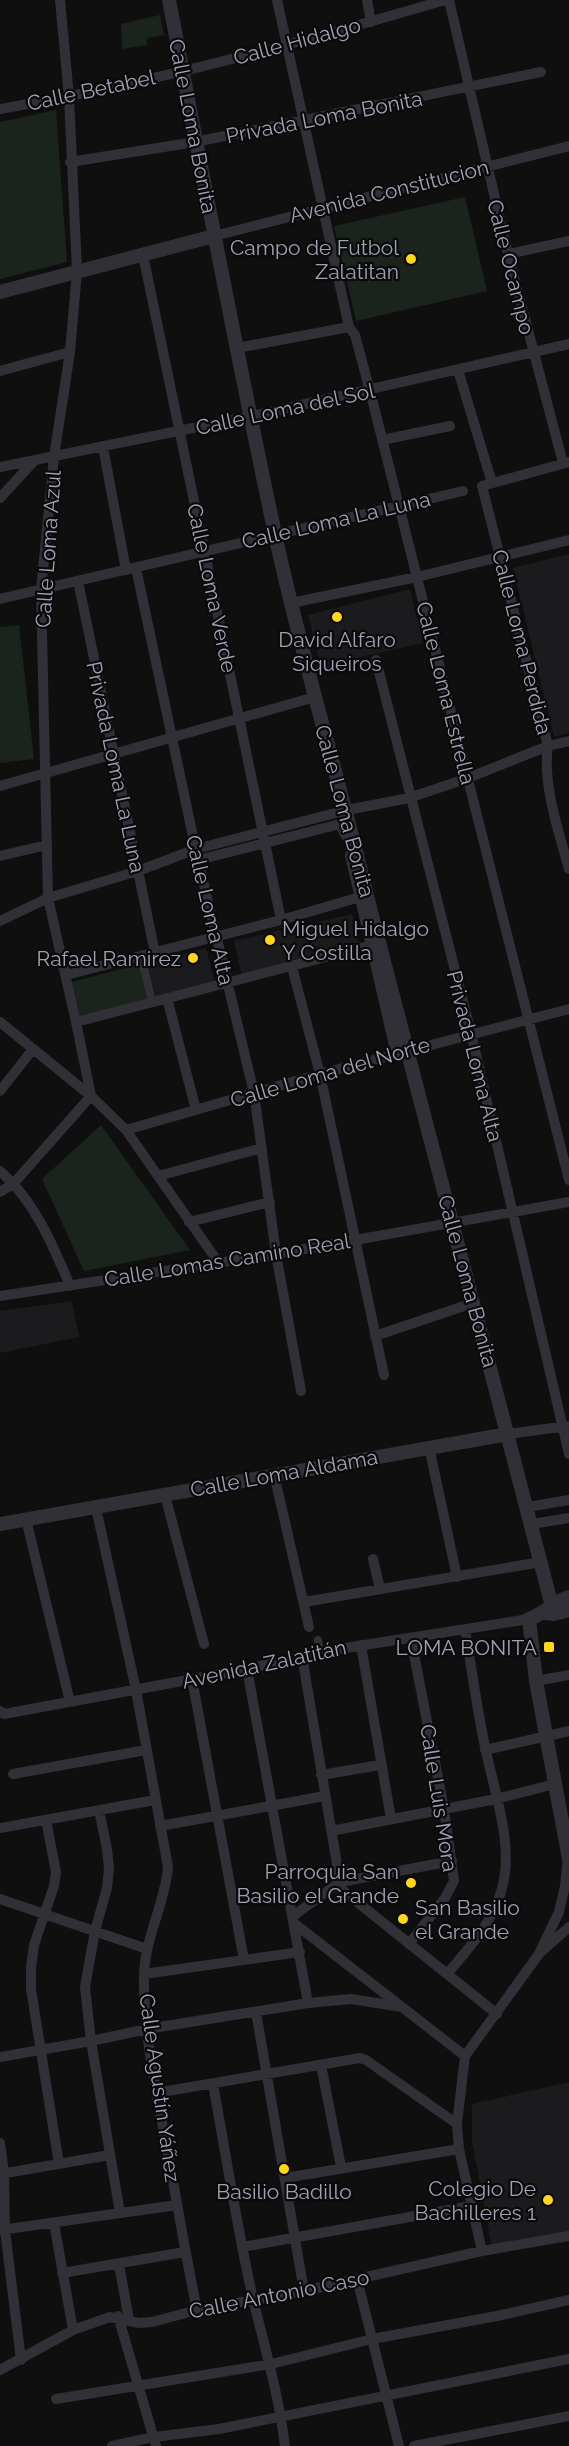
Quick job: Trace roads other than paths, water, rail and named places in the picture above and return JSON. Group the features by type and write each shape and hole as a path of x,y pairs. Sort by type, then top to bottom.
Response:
{"street":[{"name":"Calle Loma Azul","path":"60,0 69,97 70,162 77,271 70,352 54,457 41,590 48,898 91,1096"},
{"name":"Calle Loma Bonita","path":"169,0 214,236 291,603 347,810 402,1052 453,1224 528,1507 549,1610"},
{"name":"Calle Loma Estrella","path":"278,0 321,208 349,327 355,335 370,391 530,1018 569,1180"},
{"path":"367,0 371,22"},
{"name":"Calle Hidalgo","path":"182,70 287,45 447,0"},
{"name":"Calle Ocampo","path":"447,0 532,352 566,463"},
{"name":"Calle Betabel","path":"0,109 69,97 182,70"},
{"name":"Privada Loma Bonita","path":"70,162 195,142 541,72"},
{"name":"Avenida Constitucion","path":"0,292 569,146"},
{"path":"508,254 569,241"},
{"name":"Calle Loma Verde","path":"143,255 281,920"},
{"path":"237,348 349,327"},
{"name":"Calle Loma del Sol","path":"0,467 370,391 569,344"},
{"path":"0,371 70,352"},
{"name":"Calle Loma Perdida","path":"458,370 548,746 547,769 557,824 569,869"},
{"path":"382,441 450,426"},
{"name":"Calle Loma Alta","path":"103,447 215,937 254,1093 276,1254"},
{"path":"0,498 34,461"},
{"path":"487,485 566,463"},
{"name":"Calle Loma La Luna","path":"0,599 463,491"},
{"path":"291,603 417,577 569,540"},
{"name":"Privada Loma La Luna","path":"78,581 154,953"},
{"name":"Privada Loma Alta","path":"376,660 409,798 471,1033 566,1426 569,1454"},
{"path":"0,786 315,697"},
{"path":"0,921 48,898 197,855 262,832 347,810 409,798 468,778 548,746 569,741"},
{"path":"557,824 569,820"},
{"path":"197,855 265,844 340,824 344,830 372,945 402,1052"},
{"path":"0,856 47,845"},
{"path":"66,975 281,920 360,897"},
{"path":"76,1022 372,945"},
{"path":"141,956 153,1002"},
{"path":"292,967 320,1074 353,1240 384,1375"},
{"path":"166,998 196,1110"},
{"name":"Calle Loma del Norte","path":"126,1130 320,1074 569,1009"},
{"path":"0,1022 91,1096 126,1130 218,1263"},
{"path":"0,1091 33,1049"},
{"path":"0,1192 14,1183 91,1096"},
{"path":"158,1176 262,1148"},
{"path":"0,1171 14,1183 51,1240 70,1286"},
{"path":"189,1222 270,1202"},
{"name":"Calle Lomas Camino Real","path":"0,1296 276,1254 569,1202"},
{"path":"276,1254 301,1391"},
{"path":"375,1336 473,1303"},
{"name":"Calle Loma Aldama","path":"0,1524 429,1447 566,1426"},
{"path":"429,1447 457,1577"},
{"path":"274,1474 309,1627"},
{"path":"165,1495 204,1644"},
{"path":"528,1507 569,1500"},
{"name":"Calle Agustín Yáñez","path":"96,1508 136,1690 168,1868 167,1884 147,1949 144,1974 147,2029 156,2093 197,2310"},
{"path":"532,1524 569,1518"},
{"path":"26,1519 70,1702"},
{"path":"374,1559 380,1589"},
{"path":"304,1602 541,1562"},
{"path":"482,2251 459,2149 457,2124 465,2056 539,1954 559,1912 565,1886 569,1858 536,1681 528,1619 549,1610 569,1597"},
{"path":"549,1610 569,1610"},
{"name":"Avenida Zalatitán","path":"0,1712 4,1714 136,1690 247,1669 320,1652 528,1619"},
{"path":"447,1974 478,1938 494,1913 506,1871 506,1851 485,1750 465,1629"},
{"name":"Calle Luis Mora","path":"409,1944 445,1898 454,1881 444,1809 411,1639"},
{"path":"318,1640 320,1652"},
{"path":"361,1645 391,1819"},
{"path":"302,1656 338,1883 409,1944 497,2014"},
{"path":"247,1669 308,2003"},
{"path":"536,1681 569,1675"},
{"path":"192,1679 244,1960"},
{"path":"485,1750 569,1731"},
{"path":"13,1774 146,1750"},
{"path":"321,1775 380,1765"},
{"path":"331,1831 496,1799 555,1784"},
{"path":"160,1826 325,1796"},
{"path":"0,1828 155,1800"},
{"path":"99,1810 109,1869 107,1888 95,1931 85,1987 91,2041 120,2213"},
{"path":"46,1820 56,1872 31,1967 31,1989 58,2164"},
{"path":"294,1920 338,1883 452,1861"},
{"path":"0,1899 147,1949"},
{"path":"294,1920 465,2056"},
{"path":"539,1954 569,1927"},
{"path":"144,1974 300,1952"},
{"path":"0,2057 147,2029 308,2003 351,1999 402,2007"},
{"path":"256,2012 304,2291"},
{"path":"156,2093 354,2058 366,2060 457,2124"},
{"path":"321,2065 341,2167"},
{"path":"213,2084 242,2247 253,2300 271,2364 282,2416 285,2446"},
{"path":"0,2143 3,2230 21,2360"},
{"path":"285,2178 459,2149"},
{"path":"2,2174 110,2155"},
{"path":"3,2230 177,2205"},
{"path":"242,2247 471,2206"},
{"path":"54,2223 73,2330"},
{"name":"Calle Antonio Caso","path":"0,2370 73,2330 96,2321 123,2318 139,2323 152,2322 197,2310 304,2291 482,2251 569,2236"},
{"path":"62,2273 185,2252"},
{"path":"119,2264 123,2318 155,2442"},
{"path":"357,2279 399,2446"},
{"path":"56,2400 139,2384 271,2364 372,2339 569,2300"},
{"path":"112,2446 155,2442 569,2359"},
{"path":"414,2446 569,2416"}],"place":[{"name":"Campo de Futbol Zalatitan","path":"411,259"},
{"name":"David Alfaro Siqueiros","path":"337,617"},
{"name":"Miguel Hidalgo Y Costilla","path":"270,940"},
{"name":"Rafael Ramirez","path":"193,958"},
{"name":"LOMA BONITA","path":"549,1647"},
{"name":"Parroquia San Basilio el Grande","path":"411,1883"},
{"name":"San Basilio el Grande","path":"403,1919"},
{"name":"Basilio Badillo","path":"284,2169"},
{"name":"Colegio De Bachilleres 1","path":"548,2200"}]}
